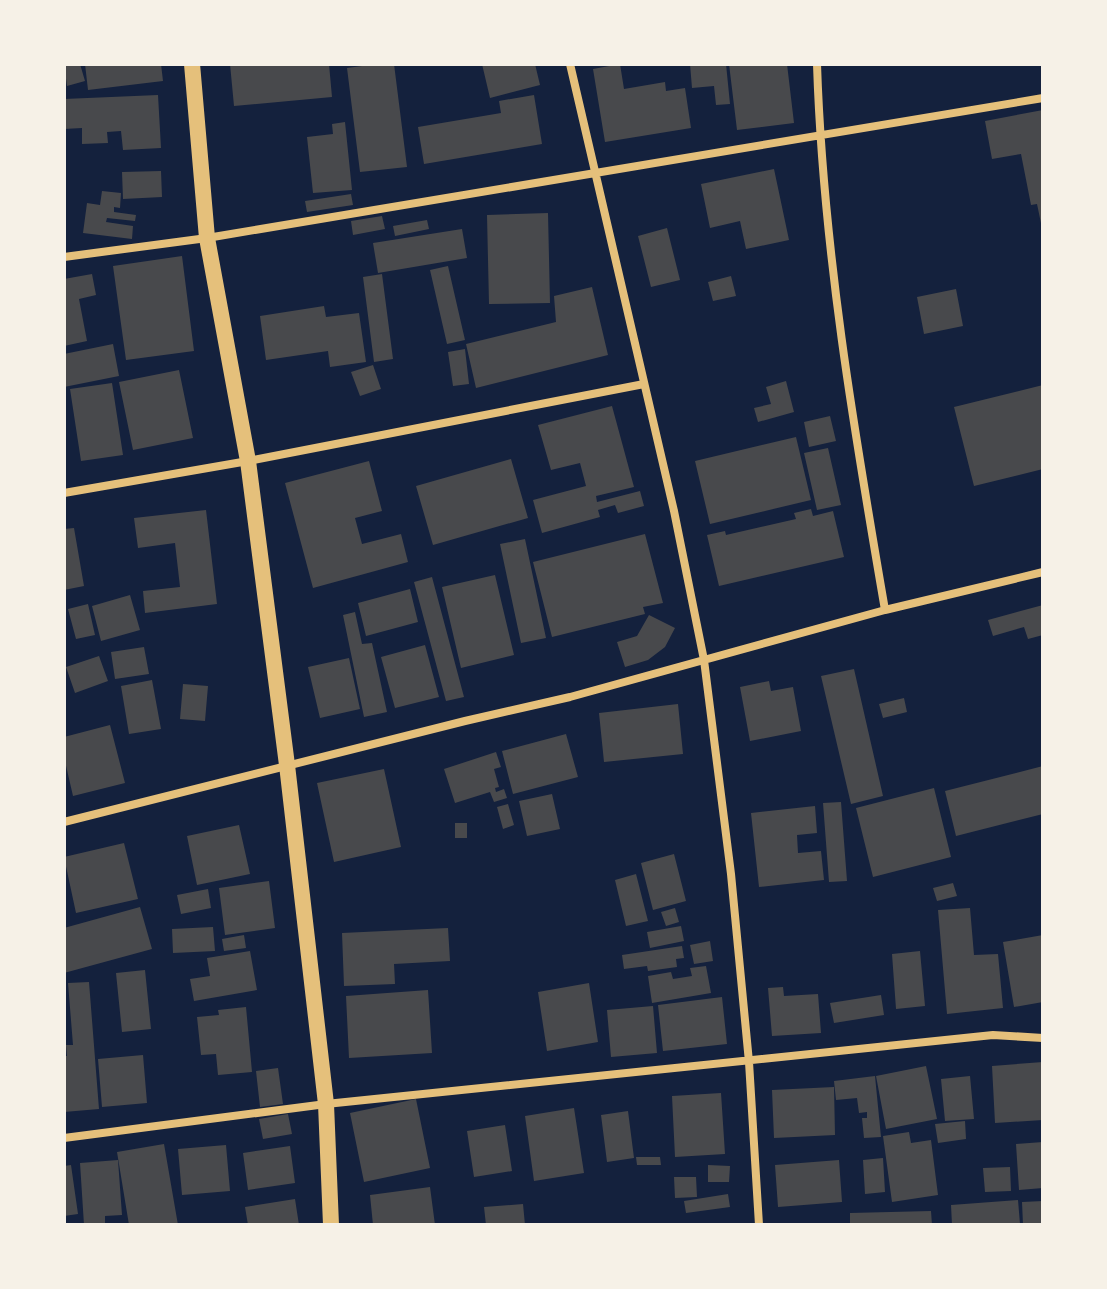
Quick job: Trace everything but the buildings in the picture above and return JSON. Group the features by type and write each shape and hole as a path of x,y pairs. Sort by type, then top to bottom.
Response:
{"main road":[{"path":"192,64 207,238 248,461 287,765 326,1104 331,1225"}],"street":[{"path":"570,64 674,511 704,660 731,874 749,1062 759,1225"},
{"path":"817,64 819,134 850,407 885,610"},
{"path":"64,257 207,238 1043,98"},
{"path":"64,493 248,461 644,384"},
{"path":"64,822 570,697 885,610 1043,572"},
{"path":"64,1138 326,1104 993,1035 1043,1038"}]}
